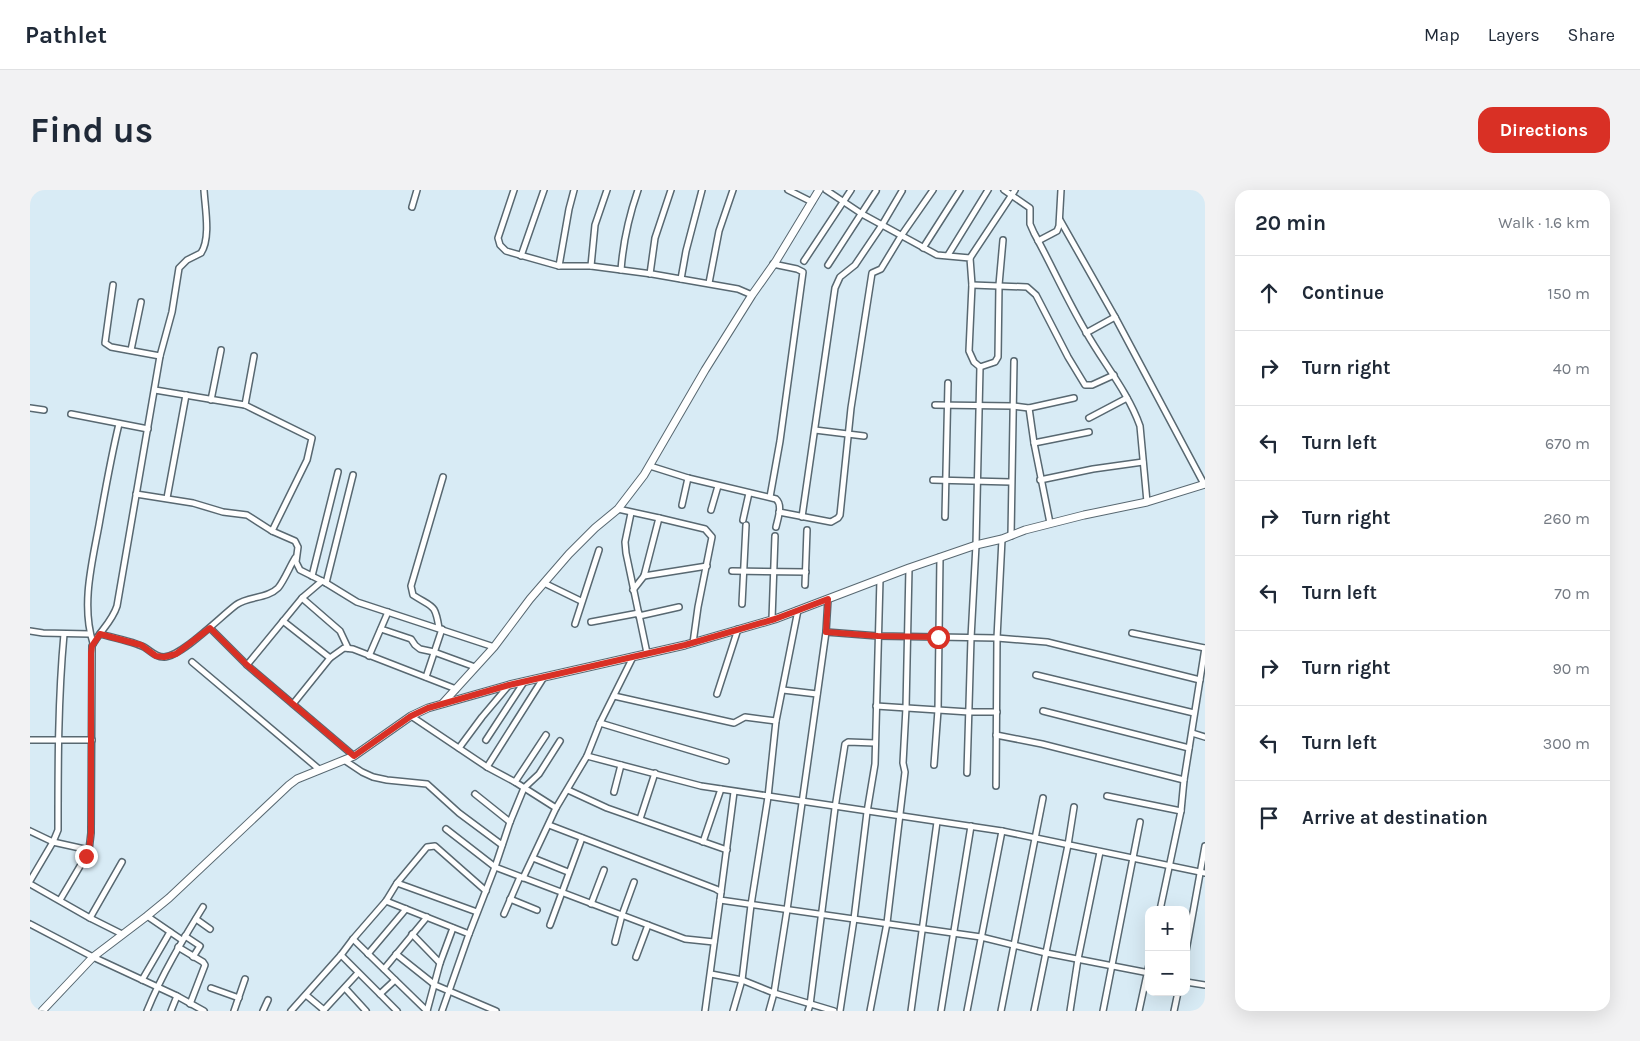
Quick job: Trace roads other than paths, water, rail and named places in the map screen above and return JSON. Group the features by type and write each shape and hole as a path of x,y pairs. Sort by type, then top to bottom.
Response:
{"street":[{"path":"60,900 89,850 91,833 92,740 91,653 94,643 111,620 117,606 156,390 160,356 172,312 179,268 187,260 201,253 205,242 204,190"},
{"path":"412,206 417,190"},
{"path":"514,190 498,238 500,245 506,252 559,266 591,266 650,274 709,283 738,289 752,295"},
{"path":"521,256 544,190"},
{"path":"559,266 574,190"},
{"path":"591,266 595,225 607,190"},
{"path":"621,270 624,244 638,190"},
{"path":"650,274 655,238 671,190"},
{"path":"681,280 686,251 702,190"},
{"path":"709,283 719,231 733,190"},
{"path":"789,190 812,202"},
{"path":"442,703 494,647 544,583 595,528 618,509 650,466 705,370 752,295 774,264 819,190"},
{"path":"826,190 862,214 924,248 942,256 970,258"},
{"path":"804,261 851,190"},
{"path":"779,512 831,522 840,515 848,435 872,273 881,269 933,190"},
{"path":"924,248 960,190"},
{"path":"948,255 988,190"},
{"path":"1004,190 1030,208 1030,224 1038,241 1086,333 1114,375 1140,426 1147,502"},
{"path":"980,367 974,362 969,352 972,285 970,258 1015,190"},
{"path":"1038,241 1056,231 1059,226 1061,190"},
{"path":"828,265 876,191"},
{"path":"802,517 835,288 840,277 855,265 902,191"},
{"path":"42,1011 93,957 170,898 289,785 297,779 354,756 411,716 428,708 524,681 692,643 772,620 976,545 1002,539 1050,523 1147,502 1205,484 1115,317 1060,220"},
{"path":"980,367 995,362 998,358 999,285 1003,240"},
{"path":"770,497 780,441 803,272 774,264"},
{"path":"113,285 104,343 111,347 160,356"},
{"path":"972,285 1027,287 1033,291 1084,385 1092,385 1114,375"},
{"path":"130,350 141,302"},
{"path":"1086,333 1115,317"},
{"path":"211,400 222,350"},
{"path":"245,405 254,356"},
{"path":"1011,536 1014,361"},
{"path":"967,773 976,545 980,367"},
{"path":"945,517 948,382"},
{"path":"156,390 245,405 312,438 307,460 272,531"},
{"path":"167,498 186,395"},
{"path":"935,405 1029,408 1074,398"},
{"path":"1089,418 1127,398"},
{"path":"30,408 44,410"},
{"path":"1029,408 1040,480 1050,523"},
{"path":"71,414 148,429"},
{"path":"94,643 90,634 88,599 91,570 109,467 119,424"},
{"path":"815,430 864,436"},
{"path":"1034,443 1089,432"},
{"path":"1040,480 1093,469 1143,462"},
{"path":"650,466 718,486 778,500 780,505 776,526"},
{"path":"312,576 338,472"},
{"path":"247,665 302,598 324,582 352,474"},
{"path":"426,677 440,629 433,607 413,595 411,586 443,477"},
{"path":"682,505 688,478"},
{"path":"933,480 1011,482"},
{"path":"711,510 718,486"},
{"path":"743,520 749,493"},
{"path":"136,494 167,498 193,503 212,510 247,515 272,531 295,541 298,547 296,562 300,570 357,602 494,647"},
{"path":"618,509 706,529 712,537 692,643"},
{"path":"631,513 625,542 647,653"},
{"path":"633,590 644,576 659,518"},
{"path":"742,604 746,525"},
{"path":"806,585 807,530"},
{"path":"772,620 776,536"},
{"path":"996,786 997,638 1002,539"},
{"path":"575,624 581,601 600,550"},
{"path":"100,634 141,645 156,656 164,657 176,654 246,599 268,594 278,588 296,557"},
{"path":"934,765 938,710 940,557"},
{"path":"644,576 707,566"},
{"path":"870,1011 886,923 905,772 903,764 910,568"},
{"path":"732,571 806,572"},
{"path":"840,1011 875,764 880,579"},
{"path":"544,583 581,601"},
{"path":"302,598 340,631 348,648"},
{"path":"769,1011 774,993 787,910 826,632 828,599"},
{"path":"591,622 679,607"},
{"path":"733,1011 742,980 751,905 768,797 776,721 798,610"},
{"path":"370,656 388,612"},
{"path":"283,620 330,658"},
{"path":"210,628 247,665 354,756"},
{"path":"381,629 411,639 414,645 420,649 434,652 475,667"},
{"path":"717,694 738,629"},
{"path":"30,631 90,634"},
{"path":"826,632 878,636 997,638 1047,642 1200,680"},
{"path":"1132,633 1205,648 1184,780 1181,811 1161,906"},
{"path":"64,634 60,676 58,741 58,830 30,882 90,918 122,934"},
{"path":"294,704 330,658 344,648 456,689"},
{"path":"504,914 556,808 587,756 600,723 633,657"},
{"path":"192,662 320,770"},
{"path":"1036,676 1194,713"},
{"path":"487,767 544,677"},
{"path":"486,740 524,681"},
{"path":"459,748 509,685"},
{"path":"782,690 817,694"},
{"path":"614,696 734,723 745,716 776,721"},
{"path":"876,706 997,712"},
{"path":"1043,711 1189,748"},
{"path":"411,716 487,767 556,808"},
{"path":"600,723 726,761"},
{"path":"1192,733 1205,737"},
{"path":"515,782 546,735"},
{"path":"996,735 1042,744 1184,780"},
{"path":"30,740 92,740"},
{"path":"442,1011 524,788 539,774 560,741"},
{"path":"808,1011 845,744 848,742 876,743"},
{"path":"587,756 721,790 1002,831 1202,872"},
{"path":"344,760 373,777 427,784 459,813 502,845"},
{"path":"614,792 621,765"},
{"path":"640,819 655,773"},
{"path":"568,790 607,808 727,850"},
{"path":"704,842 721,790"},
{"path":"705,1011 734,792"},
{"path":"475,794 510,822"},
{"path":"1107,796 1181,811"},
{"path":"1001,1011 1043,798"},
{"path":"1034,1011 1074,807"},
{"path":"911,1011 937,822"},
{"path":"1103,1011 1140,822"},
{"path":"549,825 721,892"},
{"path":"941,1011 971,826"},
{"path":"446,829 495,867 685,939 714,942"},
{"path":"30,831 53,842 89,850"},
{"path":"967,1011 1002,831"},
{"path":"550,925 582,838"},
{"path":"291,1011 386,901 397,883 427,847 432,846 486,891"},
{"path":"1190,931 1202,872 1205,846"},
{"path":"1070,1011 1078,959 1100,852"},
{"path":"533,858 568,872"},
{"path":"90,918 122,862"},
{"path":"592,904 604,870"},
{"path":"615,942 634,882"},
{"path":"397,883 477,912"},
{"path":"510,899 537,910"},
{"path":"720,900 953,932 1145,972"},
{"path":"386,901 469,934"},
{"path":"147,1011 178,947 203,907"},
{"path":"368,954 406,909"},
{"path":"147,916 170,932 200,946 193,957"},
{"path":"384,969 427,917"},
{"path":"196,919 210,929"},
{"path":"30,924 93,957 177,996 192,1007 204,1011"},
{"path":"636,957 648,925"},
{"path":"353,939 427,1011 440,963 453,928"},
{"path":"142,980 170,932"},
{"path":"412,934 440,963"},
{"path":"178,947 205,965 192,1007"},
{"path":"396,954 435,985 482,1008 496,1011"},
{"path":"341,955 395,1010"},
{"path":"306,994 324,1011 358,973"},
{"path":"711,974 742,980 774,993 834,1011"},
{"path":"234,1011 245,979"},
{"path":"380,994 395,980"},
{"path":"1190,983 1205,986"},
{"path":"1139,1011 1145,986"},
{"path":"211,988 239,998"},
{"path":"345,988 366,1011"},
{"path":"171,1011 177,996"},
{"path":"1174,1011 1177,996"},
{"path":"264,1011 268,1000"}]}
